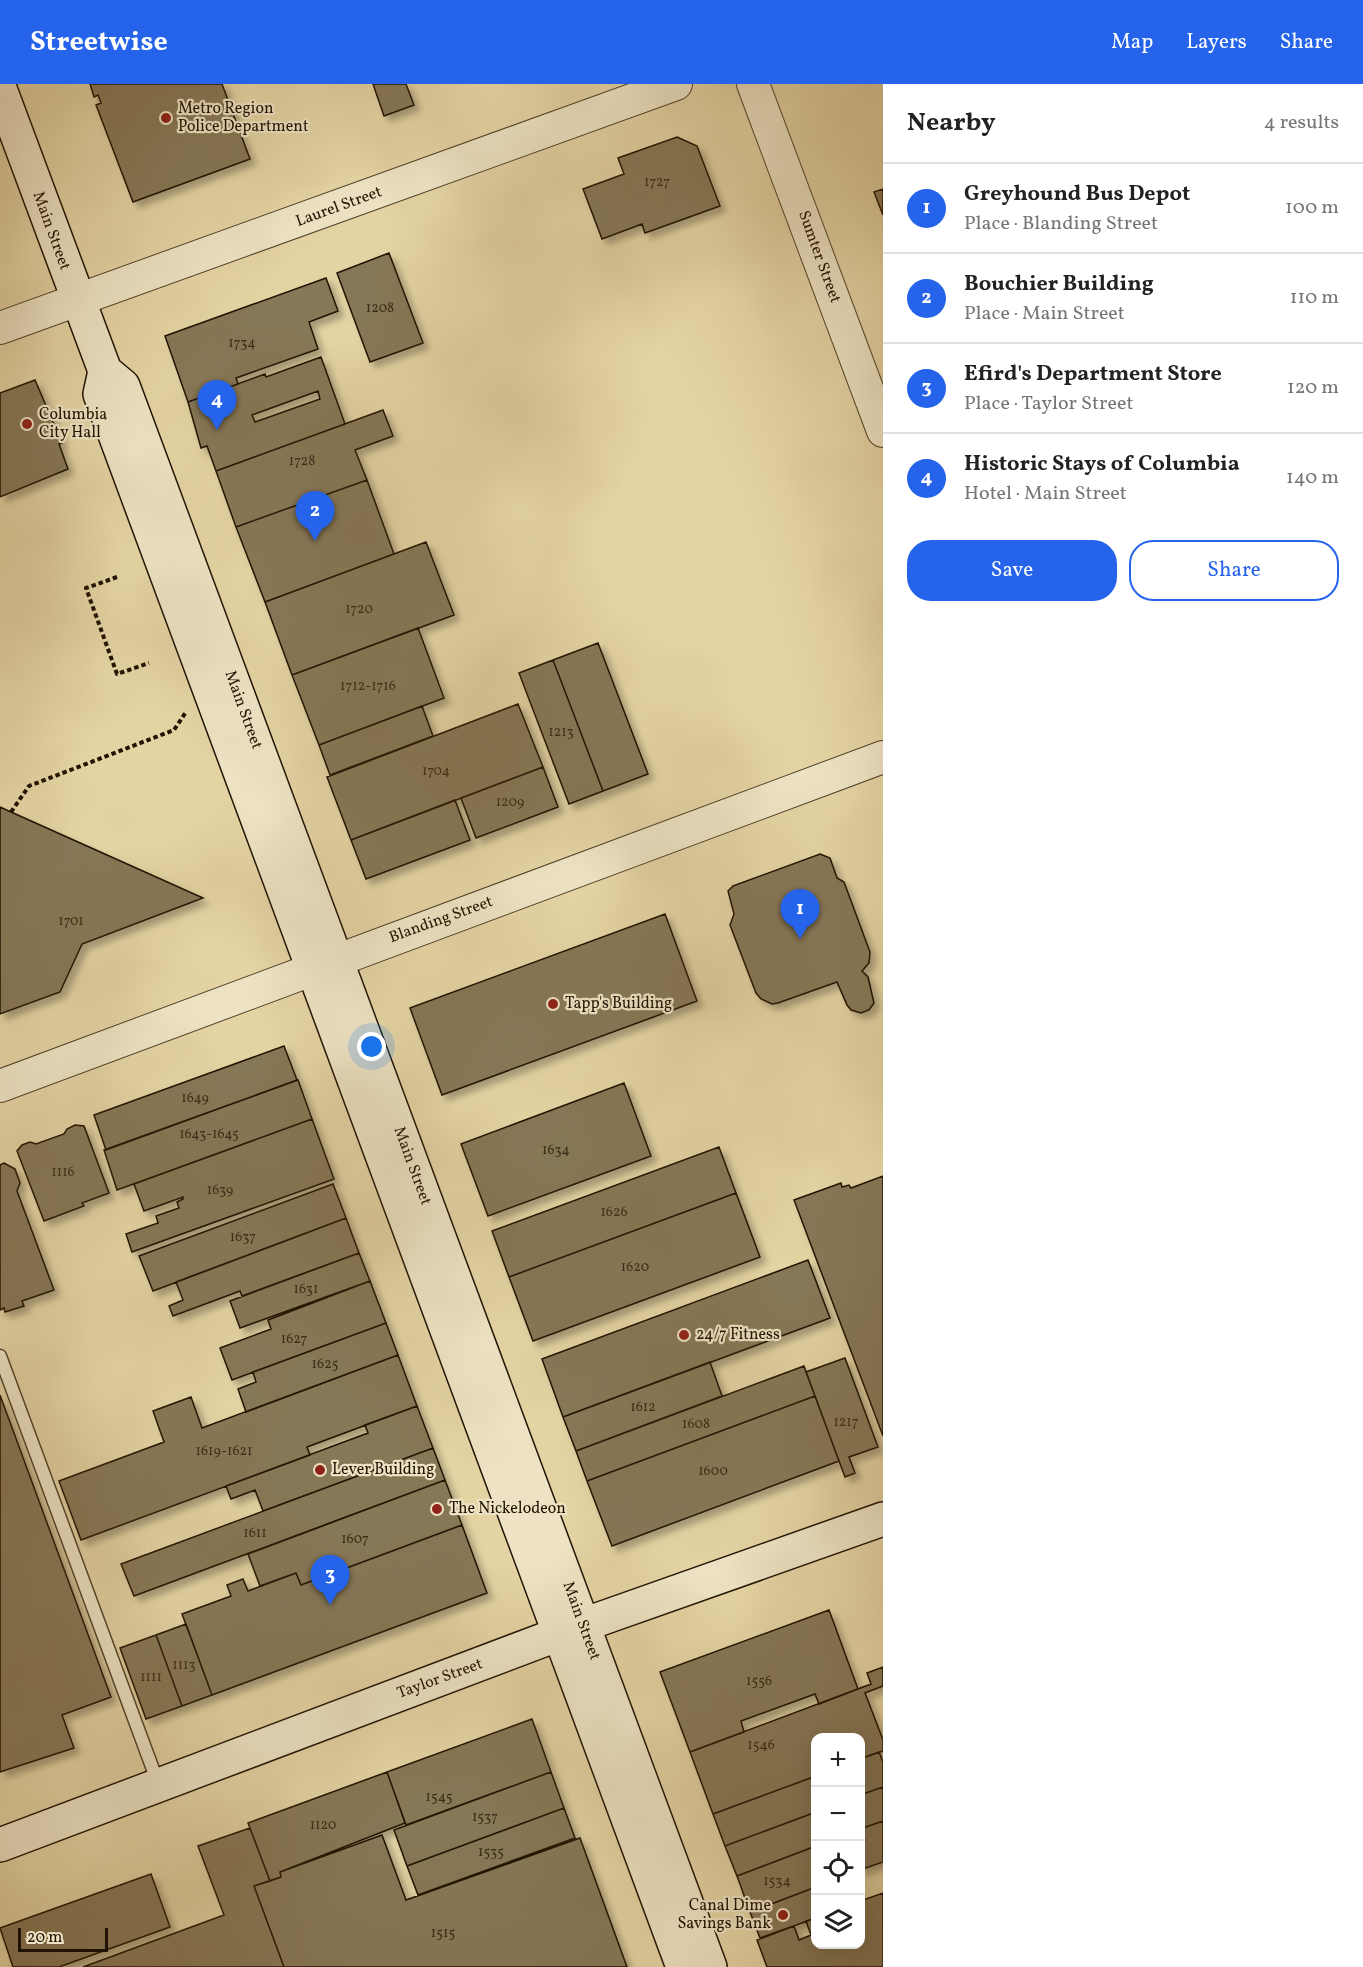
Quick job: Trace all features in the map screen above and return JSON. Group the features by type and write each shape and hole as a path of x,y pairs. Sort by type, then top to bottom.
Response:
{"main road":[{"name":"Main Street","path":"0,89 105,371 100,394 324,964 571,1629 710,1967"},
{"name":"Taylor Street","path":"0,1845 571,1629 883,1519"},
{"name":"Main Street","path":"571,1629 683,1967"}],"street":[{"name":"Laurel Street","path":"0,328 676,84"},
{"name":"Sumter Street","path":"753,84 883,431"},
{"name":"Blanding Street","path":"0,1086 883,758"}],"lane":[{"path":"0,1356 159,1784"}],"path":[{"path":"117,577 86,588 117,674 149,663"},
{"path":"11,812 29,786 174,730 190,705"}],"building":[{"path":"90,84 222,84 250,159 133,202 96,105 101,103 98,95 94,97"},
{"path":"373,84 406,84 414,105 384,116"},
{"path":"677,137 697,146 720,206 645,233 642,224 602,239 583,189 624,174 618,158"},
{"path":"883,189 883,215 874,192"},
{"path":"389,253 423,343 370,362 337,273"},
{"path":"326,278 338,311 309,322 318,349 236,378 238,384 188,402 165,336"},
{"path":"321,357 345,424 216,471 207,446 201,448 188,402 265,374 266,377","holes":["318,391 320,399 255,422 252,415"]},
{"name":"Columbia City Hall","path":"35,380 62,443 59,444 68,469 0,497 0,393"},
{"path":"383,410 393,436 355,450 367,480 236,527 216,471"},
{"path":"367,480 394,554 265,602 236,527"},
{"path":"426,542 454,615 292,675 265,602"},
{"path":"418,628 444,698 319,745 292,675"},
{"path":"598,643 648,774 603,791 553,660"},
{"path":"553,660 603,791 569,804 519,673"},
{"path":"518,704 543,767 351,840 327,777"},
{"path":"422,706 433,736 330,775 319,745"},
{"path":"543,767 558,807 476,838 461,798"},
{"path":"455,800 470,840 366,879 351,840"},
{"path":"0,807 203,898 82,944 60,992 0,1014"},
{"path":"820,854 830,858 837,878 844,882 870,952 869,963 862,971 868,977 874,1003 869,1010 861,1013 851,1010 847,1005 837,982 778,1003 772,1004 761,999 756,993 730,925 734,914 728,891 733,886"},
{"name":"Tapp's Building","path":"665,914 697,1001 442,1095 410,1008"},
{"path":"284,1046 297,1080 106,1150 94,1115"},
{"path":"298,1080 312,1119 117,1190 104,1150"},
{"path":"624,1083 651,1156 488,1216 461,1144"},
{"path":"312,1119 334,1179 132,1252 126,1234 158,1223 156,1216 179,1208 177,1202 183,1199 183,1197 144,1211 134,1184"},
{"path":"75,1125 84,1126 109,1193 82,1203 84,1206 44,1221 17,1151 22,1145 30,1142 36,1144 64,1134 67,1129"},
{"path":"719,1147 736,1193 509,1277 492,1231"},
{"path":"4,1163 15,1169 20,1183 17,1191 54,1290 22,1301 24,1306 5,1312 4,1308 0,1310 0,1165"},
{"path":"883,1176 883,1436 794,1200 841,1183 842,1187 849,1185 851,1188"},
{"path":"333,1184 346,1218 153,1291 139,1256"},
{"path":"736,1193 760,1257 533,1341 509,1277"},
{"path":"346,1218 359,1253 242,1296 240,1291 173,1316 169,1306 183,1300 176,1282"},
{"path":"359,1253 370,1281 240,1328 230,1301"},
{"path":"808,1260 830,1318 563,1417 542,1359"},
{"path":"370,1281 386,1323 232,1380 220,1348 271,1329 268,1320"},
{"path":"386,1323 398,1355 246,1412 238,1389 256,1382 253,1372"},
{"path":"398,1355 417,1406 307,1447 310,1455 81,1540 59,1481 164,1442 153,1411 191,1397 202,1428"},
{"path":"845,1358 878,1447 849,1457 855,1473 845,1477 806,1372"},
{"path":"710,1362 722,1396 576,1451 563,1417"},
{"path":"804,1366 815,1396 587,1481 576,1451"},
{"path":"0,1395 111,1697 62,1715 74,1748 0,1772"},
{"path":"815,1396 839,1461 612,1546 587,1481"},
{"name":"Lever Building","path":"417,1406 433,1448 263,1511 255,1490 231,1499 226,1486 368,1433 365,1425"},
{"path":"433,1448 445,1480 134,1596 121,1564"},
{"path":"445,1480 462,1525 301,1585 296,1573 260,1586 248,1554"},
{"path":"462,1525 487,1593 212,1695 182,1614 231,1596 227,1585 243,1579 248,1591 296,1573 301,1585"},
{"path":"829,1610 858,1689 819,1704 815,1694 741,1721 744,1732 690,1752 660,1672"},
{"path":"186,1624 212,1695 182,1706 156,1635"},
{"path":"156,1635 182,1706 146,1719 120,1648"},
{"path":"883,1667 883,1686 865,1693 883,1740 883,1751 865,1757 865,1733 811,1733 811,1778 713,1814 690,1752 871,1684 867,1673"},
{"path":"532,1719 551,1772 406,1825 387,1772"},
{"path":"879,1752 883,1762 883,1787 865,1793 865,1787 865,1757"},
{"path":"387,1772 405,1823 280,1872 281,1877 270,1881 248,1823"},
{"path":"551,1772 564,1808 407,1866 394,1830"},
{"path":"811,1778 811,1814 725,1846 713,1814"},
{"path":"883,1787 883,1821 865,1827 865,1793"},
{"path":"564,1808 575,1838 418,1895 407,1866"},
{"path":"811,1814 811,1848 737,1876 725,1846"},
{"path":"883,1821 883,1862 865,1868 865,1841 865,1827"},
{"path":"250,1828 270,1881 254,1886 284,1967 83,1967 224,1915 198,1846"},
{"path":"382,1835 406,1900 580,1838 627,1967 284,1967 254,1886 281,1877 280,1872"},
{"path":"811,1848 811,1889 750,1912 737,1876"},
{"path":"151,1874 170,1927 59,1967 13,1967 0,1928"},
{"name":"Canal Dime Savings Bank","path":"811,1889 811,1920 760,1938 750,1912"},
{"path":"883,1893 883,1967 767,1967 757,1940 794,1926 799,1940 811,1935 811,1949 865,1949 865,1899"},
{"path":"811,1920 811,1935 806,1921"}],"place":[{"name":"Metro Region Police Department","path":"166,118"},
{"name":"Columbia City Hall","path":"27,424"},
{"name":"Historic Stays of Columbia","path":"217,430"},
{"name":"Bouchier Building","path":"315,541"},
{"name":"Greyhound Bus Depot","path":"800,939"},
{"name":"Tapp's Building","path":"553,1004"},
{"name":"24/7 Fitness","path":"684,1335"},
{"name":"Lever Building","path":"320,1470"},
{"name":"The Nickelodeon","path":"437,1509"},
{"name":"Efird's Department Store","path":"330,1605"},
{"name":"Canal Dime Savings Bank","path":"783,1915"}]}
